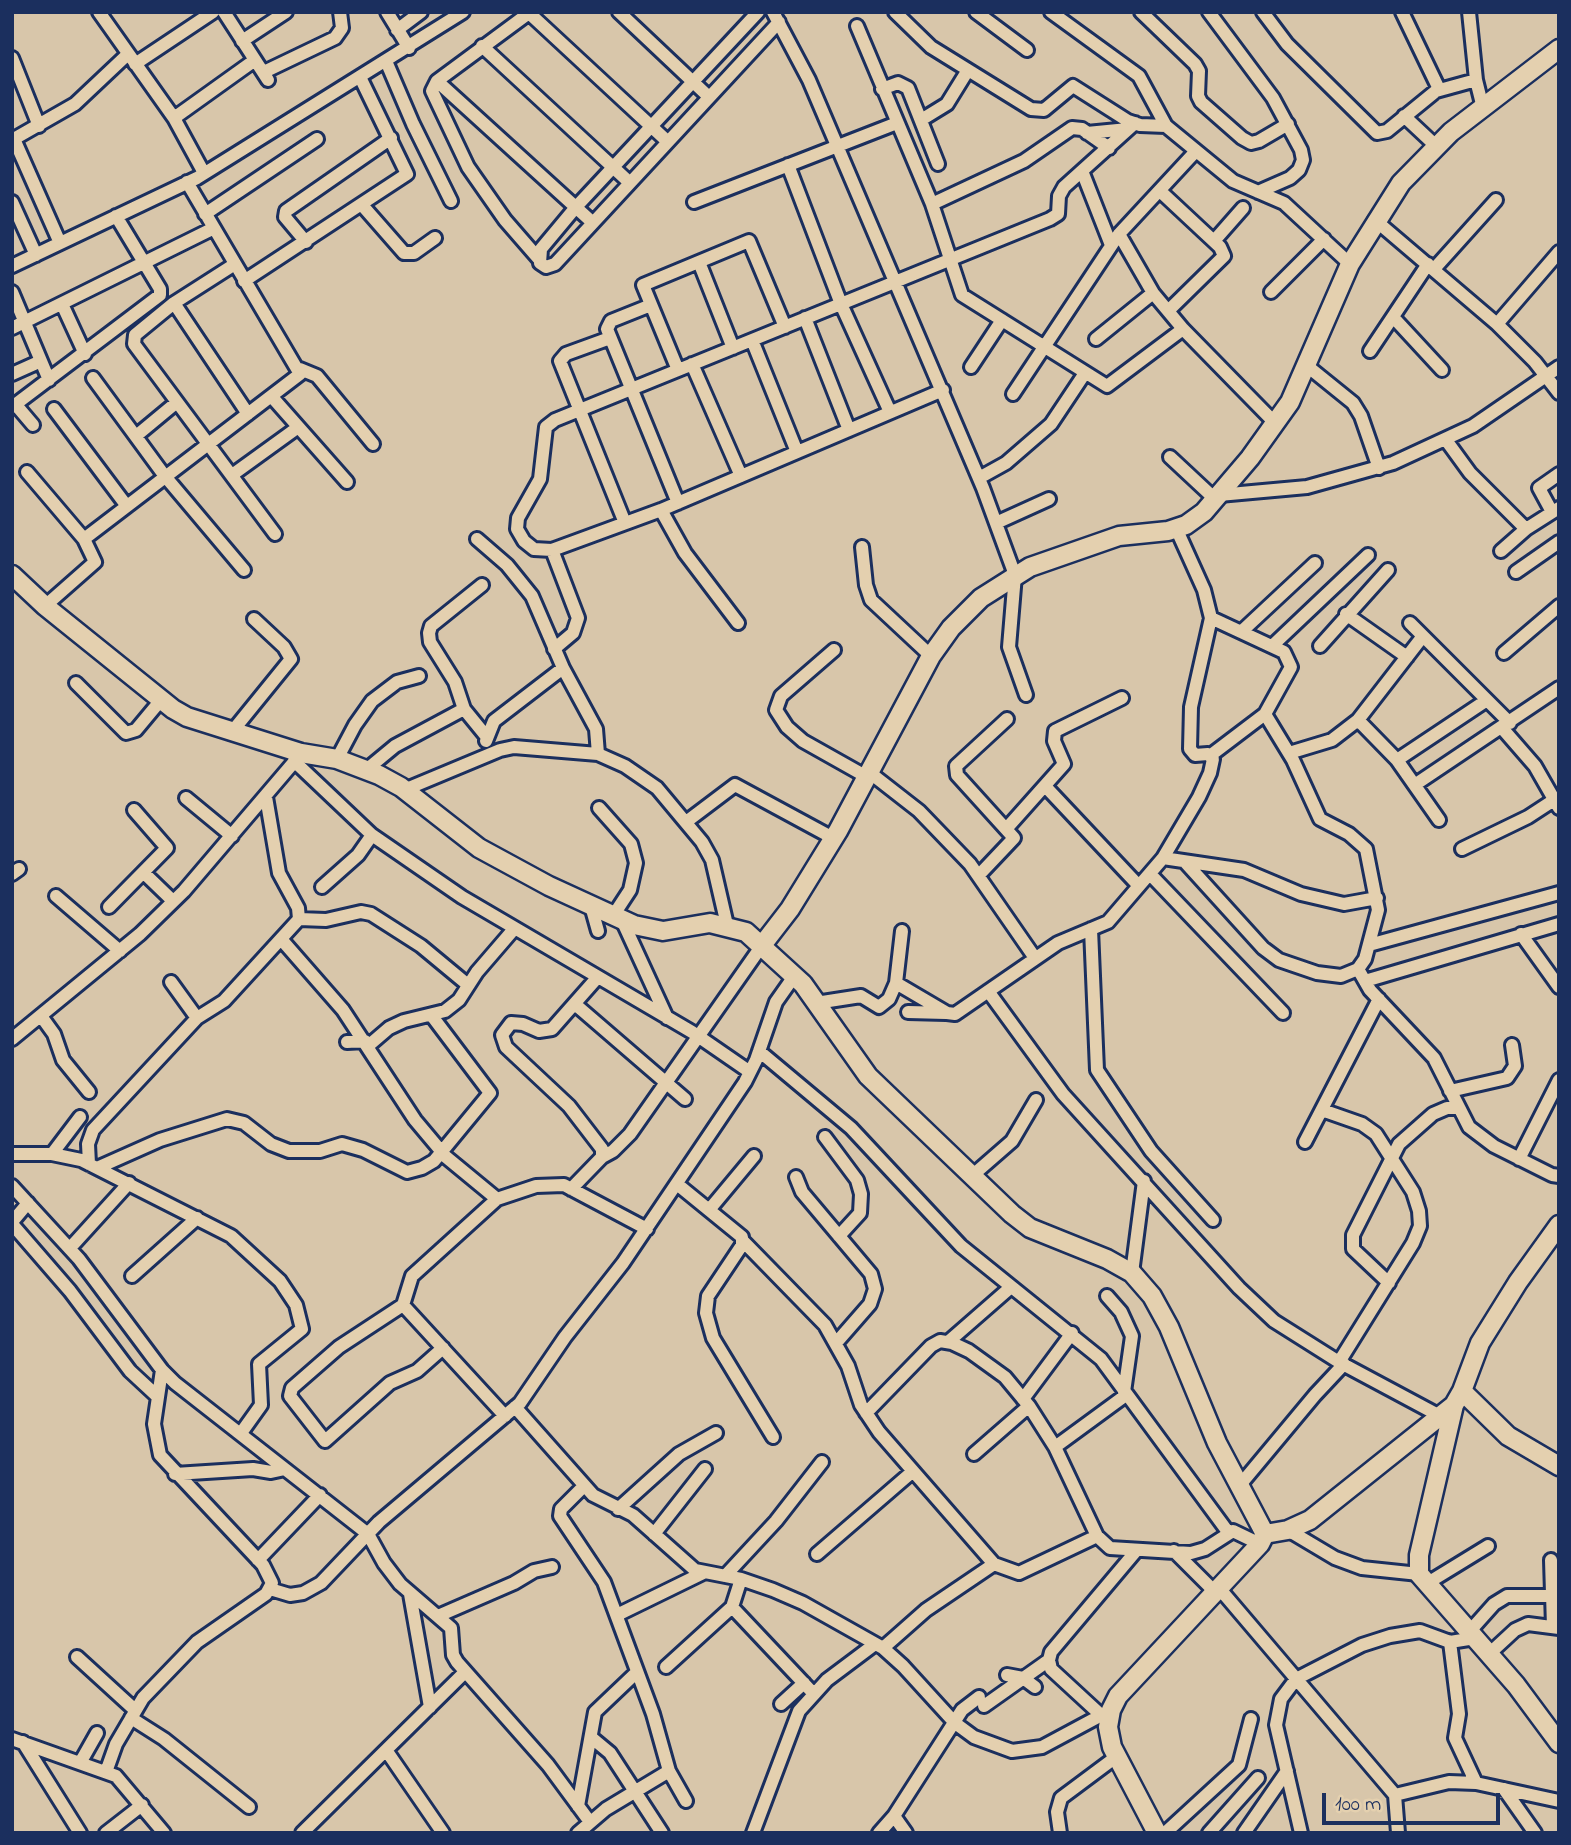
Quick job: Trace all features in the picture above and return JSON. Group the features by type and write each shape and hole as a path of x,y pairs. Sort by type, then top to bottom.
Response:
{"street":[{"path":"99,12 174,118 204,173"},
{"path":"242,41 286,12"},
{"path":"60,243 13,139 75,104 132,59 214,13 242,41 266,76 335,38 342,28 340,12"},
{"path":"387,12 409,48"},
{"path":"397,30 421,12"},
{"path":"12,265 204,173 463,12"},
{"path":"619,12 709,97"},
{"path":"538,258 541,248 576,208 758,12"},
{"path":"895,12 931,47 1037,112 1044,110 1073,86 1134,126"},
{"path":"976,12 1027,50"},
{"path":"1051,12 1139,76 1162,121 1196,151 1233,181 1284,203 1350,264"},
{"path":"1141,12 1195,64 1199,71 1198,96 1201,102 1242,138 1251,143 1259,141 1288,124"},
{"path":"1209,12 1273,98 1301,150 1303,160 1299,170 1290,178 1258,192"},
{"path":"1263,12 1287,44 1371,129 1382,134 1440,89 1476,80"},
{"path":"1402,12 1440,89"},
{"path":"1469,12 1476,80 1483,108"},
{"path":"667,141 531,14 525,14 482,46 437,81 432,91 468,167 505,220 546,267 555,264 709,97 776,17 790,40 897,281 996,523 1015,575 1009,647 1026,695"},
{"path":"857,26 932,204 962,295 1107,386 1183,329"},
{"path":"482,46 629,182"},
{"path":"571,1189 602,1157 622,1144 790,909 834,838 931,656 966,612 1030,566 1119,536 1176,528 1205,512 1290,402 1350,264 1375,220 1401,183 1436,146 1559,49"},
{"path":"12,58 39,126"},
{"path":"174,118 255,60"},
{"path":"386,61 412,124 451,201"},
{"path":"921,120 947,104 968,70"},
{"path":"244,281 407,174 360,77"},
{"path":"437,81 592,222"},
{"path":"882,89 898,83 905,84 938,164"},
{"path":"1404,116 1436,146"},
{"path":"1087,133 1162,121"},
{"path":"694,202 897,123"},
{"path":"943,390 661,510 552,550 534,549 524,541 517,529 518,518 540,478 546,427 580,410 1058,214 1059,196 1134,126"},
{"path":"932,204 1024,161 1072,128 1087,133 1109,148"},
{"path":"306,242 285,217 286,212 391,138"},
{"path":"205,214 317,139"},
{"path":"1013,394 1115,240 1196,151"},
{"path":"788,165 841,304 890,412"},
{"path":"1082,172 1115,240 1153,293 1183,329 1275,423"},
{"path":"187,182 244,281 300,369 317,376 373,444"},
{"path":"1160,191 1214,241 1224,256 1168,312"},
{"path":"1370,351 1431,267 1496,200"},
{"path":"12,202 36,255"},
{"path":"362,205 404,253 414,253 435,238"},
{"path":"1214,241 1243,208"},
{"path":"33,425 14,406 85,354 139,307 158,299 161,292 116,216"},
{"path":"1375,220 1497,324 1559,393"},
{"path":"12,328 214,228"},
{"path":"1271,292 1324,239"},
{"path":"678,370 643,285 749,241 785,327"},
{"path":"1497,324 1559,252"},
{"path":"699,262 733,348"},
{"path":"235,264 174,303 133,339 275,534"},
{"path":"12,292 49,380"},
{"path":"1096,339 1153,293"},
{"path":"174,303 248,414"},
{"path":"62,304 85,354"},
{"path":"651,305 611,321 607,329 678,503"},
{"path":"1393,317 1442,370"},
{"path":"805,318 849,430"},
{"path":"971,367 1002,320"},
{"path":"610,338 562,358 562,369 625,523"},
{"path":"752,340 797,452"},
{"path":"12,374 41,361"},
{"path":"692,365 741,476"},
{"path":"1306,365 1353,403 1361,416 1379,468"},
{"path":"1170,457 1217,497 1307,487 1379,468 1446,440 1511,402 1559,367"},
{"path":"84,539 164,475 298,379 300,369"},
{"path":"979,478 1006,463 1037,438 1069,400 1085,373"},
{"path":"93,379 164,475 244,570"},
{"path":"272,397 347,482"},
{"path":"136,436 177,402"},
{"path":"54,409 126,505"},
{"path":"232,475 297,428"},
{"path":"1446,440 1469,473 1526,529"},
{"path":"27,472 84,539 95,562 45,606"},
{"path":"1501,551 1526,529 1555,510 1539,488 1559,474"},
{"path":"996,523 1049,499"},
{"path":"661,510 685,553 738,623"},
{"path":"1176,528 1204,590 1211,618 1191,707 1191,749 1195,755 1211,755 1265,714 1291,667 1284,652 1211,618"},
{"path":"477,539 524,585 563,668 596,729 598,754"},
{"path":"1516,572 1559,542"},
{"path":"862,547 866,585 871,600 931,656"},
{"path":"552,550 578,618 573,634 554,649"},
{"path":"1272,646 1368,555"},
{"path":"1241,632 1315,563"},
{"path":"1320,646 1388,570"},
{"path":"12,575 45,606 161,700 187,717 298,757 337,760 366,770 404,790 479,848 618,918 663,932 710,923 727,925 763,944 795,975 868,1076 1030,1228 1107,1259 1132,1273 1152,1296 1169,1327 1217,1443 1240,1485 1262,1539"},
{"path":"482,585 432,626 429,633 430,642 455,682 464,709 486,736"},
{"path":"1504,653 1559,606"},
{"path":"1346,614 1407,657"},
{"path":"231,733 291,659 284,648 254,619"},
{"path":"1410,623 1488,700 1555,797 1528,817 1462,849"},
{"path":"1289,753 1332,740 1358,720 1423,636"},
{"path":"834,650 781,696 776,710 787,727 803,741 868,774 919,811 979,875 1035,958"},
{"path":"486,755 486,736 494,721 563,668"},
{"path":"337,760 372,701 397,682 419,676"},
{"path":"76,683 126,733 136,730 161,700"},
{"path":"1416,784 1559,688"},
{"path":"1006,828 1065,764 1054,741 1055,731 1122,698"},
{"path":"1397,760 1488,700"},
{"path":"366,770 395,746 464,709"},
{"path":"1185,862 1263,948 1279,960 1317,973 1341,976 1358,969 1378,920 1377,898 1366,849 1349,834 1320,819 1289,753 1265,714"},
{"path":"979,875 1014,838 956,771 960,761 1007,719"},
{"path":"1358,720 1397,760 1416,784 1438,820"},
{"path":"404,790 486,755 514,747 598,754 625,766 657,788 687,822 712,860 727,925"},
{"path":"908,1012 947,1013 961,1010 1035,958 1108,922 1163,858 1210,773 1211,755"},
{"path":"12,1039 120,951 173,901 298,757"},
{"path":"298,757 372,835 514,929 698,1036 750,1072"},
{"path":"687,822 735,785 834,838"},
{"path":"1045,786 1139,886"},
{"path":"93,1166 88,1144 93,1130 197,1018 224,1001 299,919 298,908 279,873 266,797"},
{"path":"186,798 232,836"},
{"path":"599,808 631,844 636,863 630,890 618,918 667,1018"},
{"path":"109,907 167,848 134,810"},
{"path":"322,887 358,855 372,835"},
{"path":"1163,858 1244,870 1301,894 1344,904 1377,898"},
{"path":"144,873 173,901"},
{"path":"1150,874 1283,1013"},
{"path":"1369,945 1559,893"},
{"path":"56,896 120,951"},
{"path":"590,906 598,931"},
{"path":"299,919 326,920 361,912 371,914 421,946 468,985"},
{"path":"1365,981 1559,924"},
{"path":"347,1042 366,1044 404,1021 445,1011 460,1000 468,985 514,929"},
{"path":"1091,929 1097,1070 1151,1152 1213,1220"},
{"path":"816,1003 860,996 879,1007 889,999 896,984 902,931"},
{"path":"1521,934 1559,988"},
{"path":"281,939 332,995 415,1121 440,1151 497,1199"},
{"path":"1358,969 1379,999 1434,1058 1458,1108 1479,1136 1519,1159 1559,1176"},
{"path":"270,1589 290,1595 303,1593 321,1583 368,1534 510,1412 647,1229 677,1184 750,1072 776,1002 795,975"},
{"path":"597,978 576,1005 552,1029 539,1031 523,1024 511,1023 504,1029 503,1042 577,1114 602,1149 602,1157"},
{"path":"172,982 197,1018"},
{"path":"896,984 947,1013"},
{"path":"988,991 1063,1094 1239,1288 1274,1321 1342,1363 1452,1404 1559,1466"},
{"path":"1305,1142 1379,999"},
{"path":"576,1005 685,1099"},
{"path":"41,1016 54,1034 63,1060 89,1092"},
{"path":"93,1166 159,1140 228,1119 244,1123 271,1144 289,1151 312,1152 342,1144 350,1145 407,1172 422,1168 434,1161 490,1093 432,1016"},
{"path":"1450,1091 1507,1078 1515,1066 1513,1045"},
{"path":"759,1051 851,1128 961,1246 1072,1332 1101,1359 1228,1532"},
{"path":"1519,1159 1559,1080"},
{"path":"972,1175 1012,1141 1036,1100"},
{"path":"1388,1283 1353,1249 1351,1242 1391,1157 1406,1137 1423,1122 1447,1108 1458,1108"},
{"path":"1240,1485 1342,1363 1420,1226 1413,1192 1371,1129 1322,1110"},
{"path":"52,1154 80,1117"},
{"path":"825,1137 857,1180 861,1194 860,1213 839,1236"},
{"path":"12,1154 52,1154 93,1166 231,1236 269,1268 296,1305 302,1322 298,1334 259,1364 261,1405 240,1433"},
{"path":"709,1210 754,1156"},
{"path":"796,1177 802,1192 870,1274 875,1289 870,1304 836,1343"},
{"path":"1132,1273 1144,1181"},
{"path":"70,1248 130,1183"},
{"path":"443,1349 417,1371 390,1383 325,1441 289,1392 339,1347 403,1305 412,1276 497,1199 551,1183 571,1189 647,1229"},
{"path":"677,1184 743,1241 799,1297 836,1343 866,1413 912,1472 994,1564 1019,1573 1097,1536"},
{"path":"12,1186 70,1248 162,1370 368,1534 384,1563 410,1594 451,1628 453,1656 548,1765 590,1822"},
{"path":"28,1203 12,1223 70,1291 130,1371 158,1396"},
{"path":"132,1276 197,1218"},
{"path":"1559,1225 1518,1282 1480,1343 1452,1404 1419,1555 1422,1579 1489,1654 1559,1743"},
{"path":"743,1241 708,1296 706,1313 713,1338 773,1437"},
{"path":"948,1342 1011,1287"},
{"path":"1055,1447 1125,1394 1132,1336 1121,1312 1107,1296"},
{"path":"403,1305 443,1349 593,1495 633,1515 695,1570 741,1578 803,1603 879,1646 959,1727 989,1745 1012,1751 1042,1747 1067,1737 1106,1713 1118,1696 1262,1539 1310,1520 1452,1404"},
{"path":"974,1454 1026,1402 1072,1332"},
{"path":"866,1413 931,1346 940,1341 948,1342 969,1351 1005,1377 1026,1402 1055,1447 1097,1536 1110,1548 1198,1552 1228,1532 1262,1539"},
{"path":"162,1370 154,1424 160,1455 258,1560 270,1575 270,1589"},
{"path":"618,1509 679,1454 716,1433"},
{"path":"725,1576 776,1521 821,1462"},
{"path":"175,1474 253,1469 271,1472 285,1469"},
{"path":"654,1534 705,1469"},
{"path":"817,1554 912,1472"},
{"path":"584,1486 561,1509 560,1516 593,1563 617,1615 653,1714 669,1771 686,1801"},
{"path":"258,1560 320,1495"},
{"path":"1288,1530 1335,1558 1362,1568 1422,1579 1488,1546"},
{"path":"1136,1551 1051,1652 1049,1660 1051,1669 1106,1713 1116,1757 1157,1833"},
{"path":"1174,1551 1217,1590 1395,1795 1398,1833"},
{"path":"1489,1654 1515,1630 1528,1624 1556,1628 1551,1560"},
{"path":"781,1704 879,1646 994,1564"},
{"path":"438,1616 514,1583 534,1571 552,1567"},
{"path":"617,1615 705,1572"},
{"path":"666,1667 732,1607 741,1578"},
{"path":"106,1772 116,1744 133,1714 165,1673 197,1643 270,1589"},
{"path":"410,1594 430,1707"},
{"path":"1301,1833 1276,1725 1277,1711 1296,1679 1362,1645 1390,1636 1420,1631 1450,1642 1472,1635 1494,1604 1507,1596 1552,1596"},
{"path":"732,1607 808,1688"},
{"path":"1450,1642 1458,1701 1455,1738 1476,1783"},
{"path":"77,1657 133,1714 249,1807"},
{"path":"879,1833 959,1727 962,1710 1023,1678 1049,1660"},
{"path":"302,1833 465,1672"},
{"path":"578,1806 595,1712 637,1672"},
{"path":"1007,1675 1023,1678 1035,1686"},
{"path":"754,1833 808,1688"},
{"path":"1165,1833 1239,1765 1251,1719"},
{"path":"12,1727 80,1833"},
{"path":"80,1763 97,1733"},
{"path":"592,1738 610,1753 632,1791 662,1833"},
{"path":"18,1740 106,1772 123,1781 164,1833"},
{"path":"386,1750 443,1833"},
{"path":"1060,1833 1057,1812 1061,1798 1116,1757"},
{"path":"578,1833 632,1791 669,1771"},
{"path":"1244,1833 1287,1771"},
{"path":"1209,1833 1258,1777"},
{"path":"1395,1795 1449,1782 1476,1783 1559,1801"},
{"path":"1504,1789 1535,1833"},
{"path":"106,1833 142,1805"},
{"path":"894,1815 906,1833"}]}
